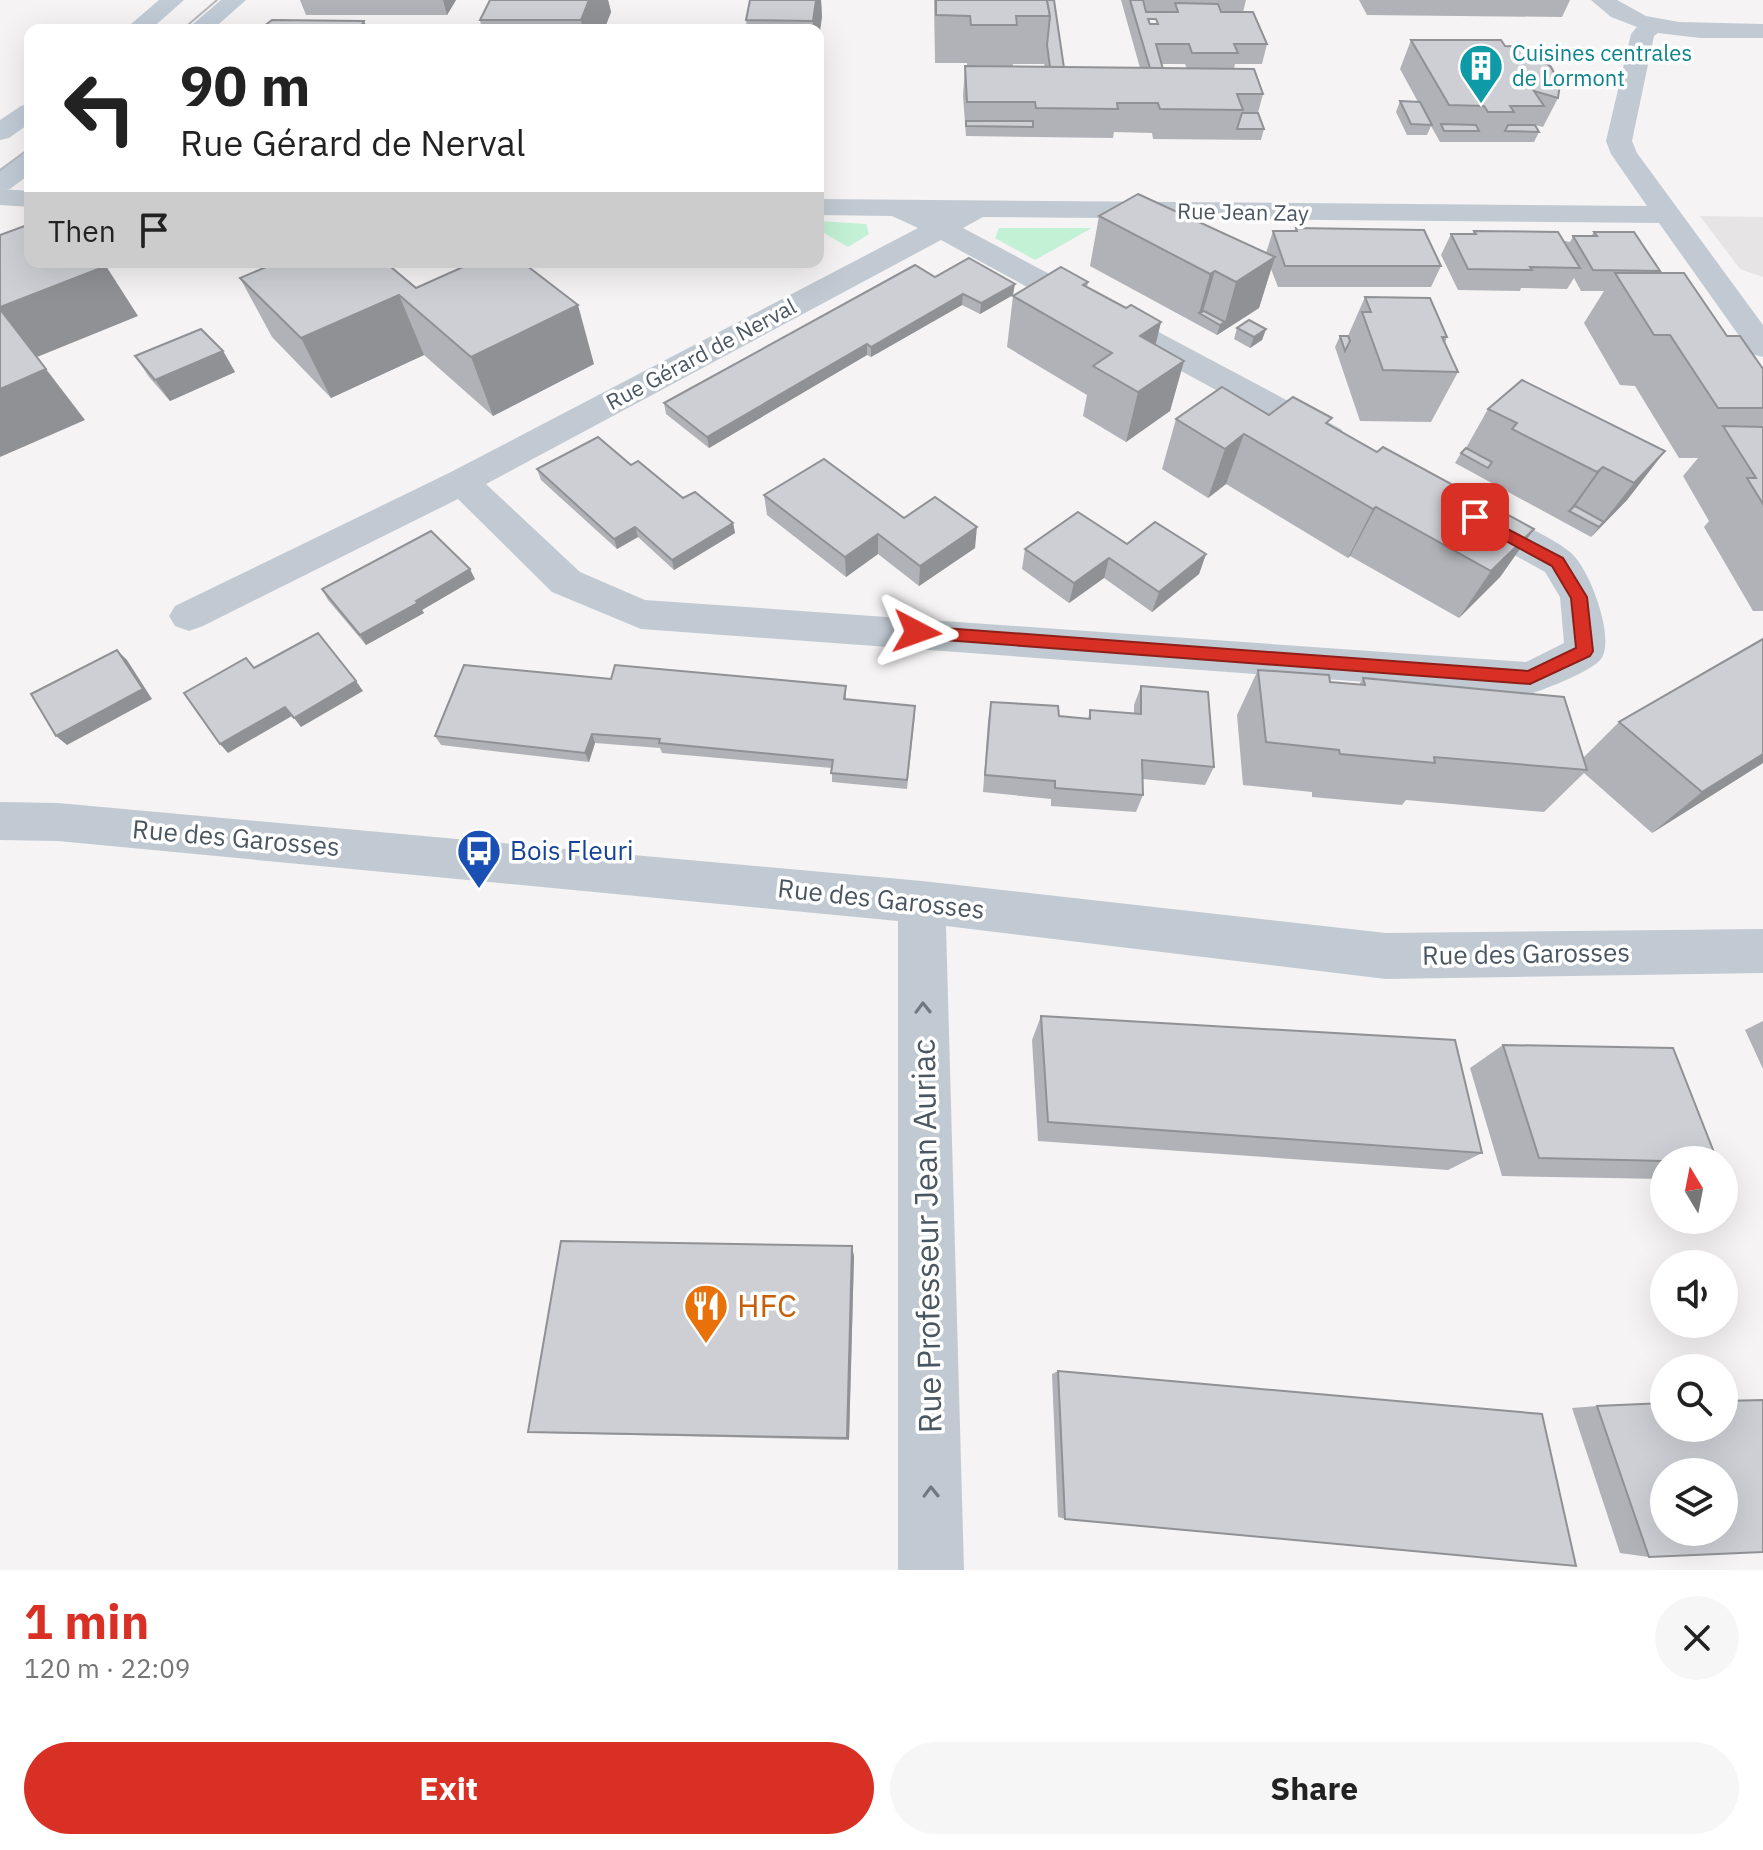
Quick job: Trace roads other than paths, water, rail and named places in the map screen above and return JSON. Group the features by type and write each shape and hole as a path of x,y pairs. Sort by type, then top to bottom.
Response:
{"street":[{"path":"143,24 173,0"},
{"path":"205,24 235,0"},
{"path":"1602,0 1619,12 1654,24 1696,31 1763,31"},
{"path":"1654,24 1643,34 1619,141 1624,154 1763,347"},
{"path":"0,132 24,115"},
{"path":"0,183 24,165"},
{"path":"0,197 24,199"},
{"name":"Rue Jean Zay","path":"824,207 1667,215"},
{"path":"897,208 939,227 1364,456"},
{"name":"Rue Gérard de Nerval","path":"189,616 462,482 977,209"},
{"path":"462,482 566,582 641,614 1530,678 1585,651 1579,597 1558,562 1447,501"},
{"name":"Rue des Garosses","path":"0,821 58,822 922,902 1386,956 1763,951"},
{"name":"Rue Professeur Jean Auriac","path":"922,902 931,1570"}],"tram line":[{"path":"189,24 217,0"},
{"path":"0,170 24,152"}],"place":[{"name":"Cuisines centrales de Lormont","path":"1481,105"},
{"name":"Bois Fleuri","path":"479,890"},
{"name":"HFC","path":"706,1345"}]}
